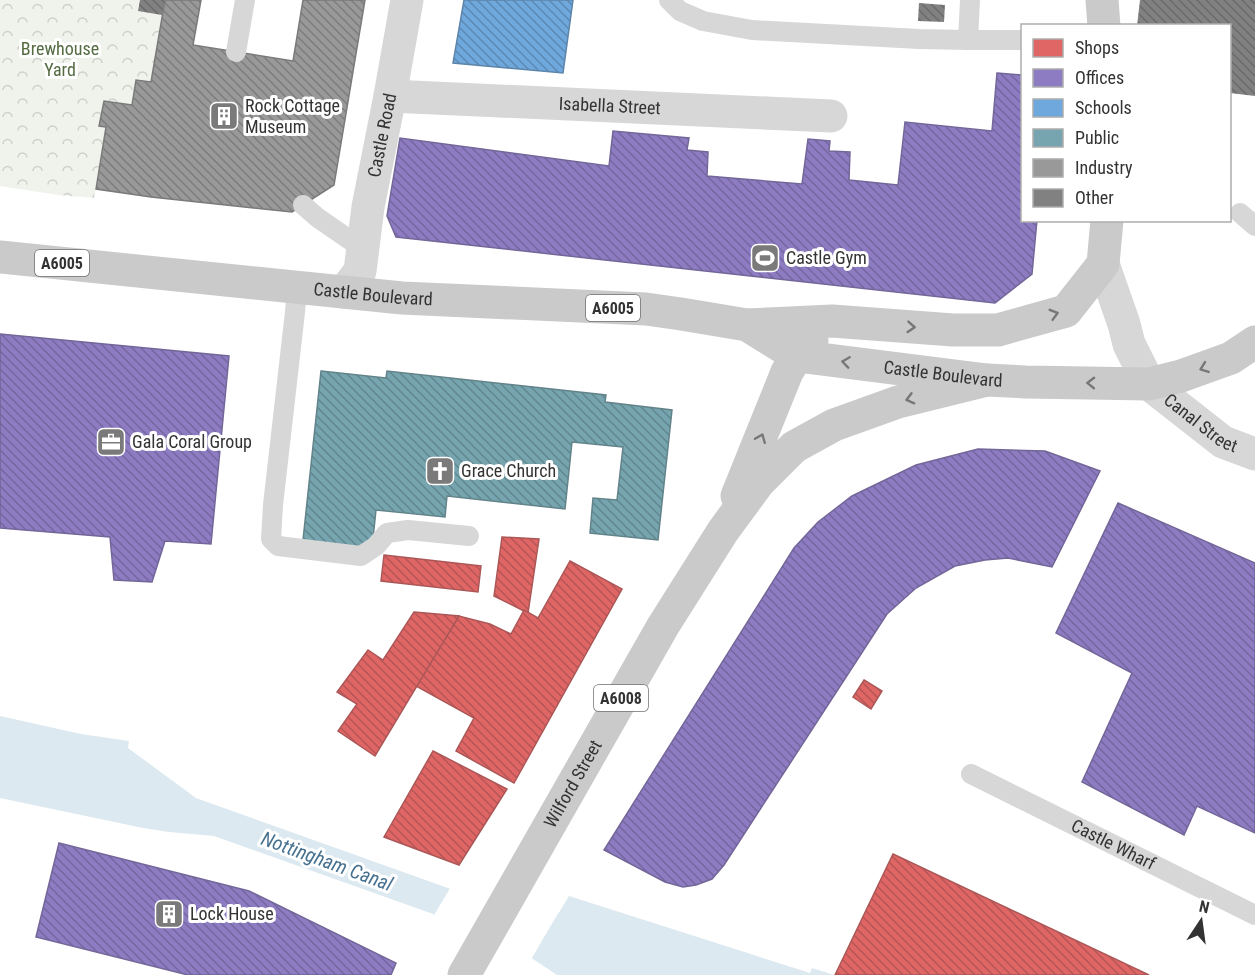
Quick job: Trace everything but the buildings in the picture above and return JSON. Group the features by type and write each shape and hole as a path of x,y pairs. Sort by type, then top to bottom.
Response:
{"main road":[{"path":"1102,0 1104,24"},
{"path":"1103,264 1107,222"},
{"name":"Castle Boulevard","path":"0,257 297,288 359,277 402,298 646,309 747,325 832,321 953,330 998,330 1066,311 1103,264"},
{"name":"Wilford Street","path":"723,531 787,372 797,356 832,321"},
{"name":"Castle Boulevard","path":"747,325 797,356 987,380 1026,382 1149,384 1181,376 1231,358 1255,342"},
{"name":"Wilford Street","path":"467,970 663,626 723,531 759,482 794,447 834,425 898,402 987,380"}],"street":[{"name":"Castle Road","path":"359,277 368,207 407,0"},
{"name":"Isabella Street","path":"390,96 831,116"},
{"path":"1103,264 1129,344 1149,384"},
{"name":"Canal Street","path":"1149,384 1223,442 1255,454"}],"lane":[{"path":"236,52 245,0"},
{"path":"669,0 680,11 703,21 752,30 920,39 1021,40"},
{"path":"968,40 970,0"},
{"path":"303,205 318,218 359,277"},
{"path":"1240,213 1255,226"},
{"path":"297,288 271,539 278,546 361,556 376,546 387,533 408,530 469,536"},
{"name":"Castle Wharf","path":"971,774 1255,915"}],"green space":[{"name":"Brewhouse Yard","path":"0,0 165,0 151,82 132,105 104,102 99,126 106,127 94,198 0,186"}],"water":[{"name":"Nottingham Canal","path":"0,716 81,734 129,741 128,748 196,798 448,888 558,914 569,896 810,973 812,968 834,975 557,975 533,959 433,914 214,836 143,828 0,798"}],"pier":[{"path":"452,885 556,910 566,894 570,893 530,961 433,917"}],"place":[{"name":"Rock Cottage Museum","path":"224,116"},
{"name":"Castle Gym","path":"765,258"},
{"name":"Gala Coral Group","path":"111,442"},
{"name":"Grace Church","path":"440,471"},
{"name":"Lock House","path":"169,914"}]}
